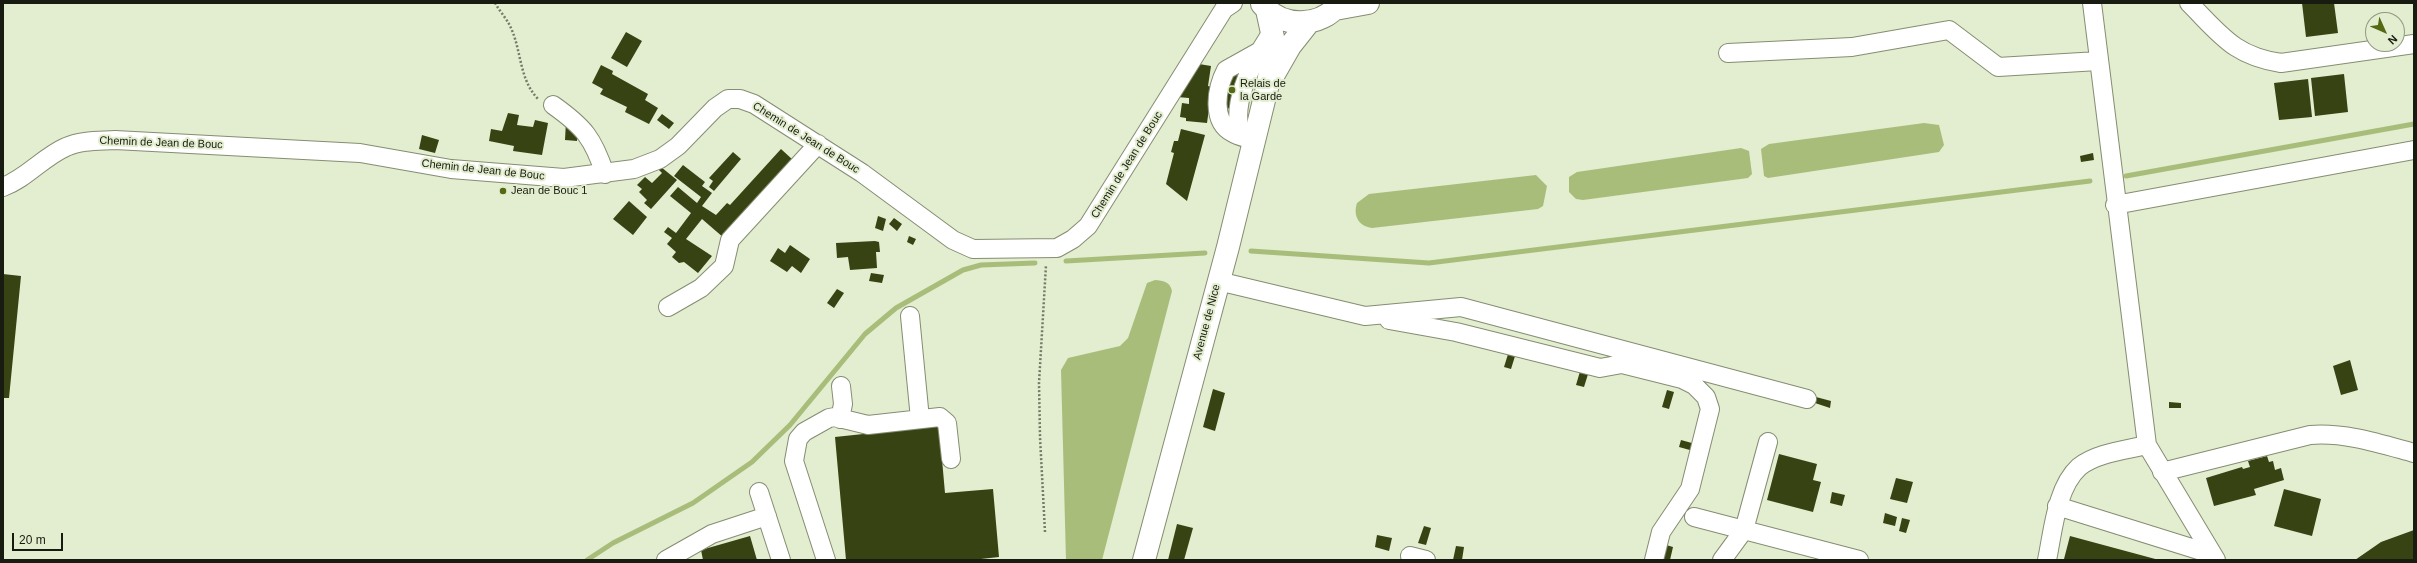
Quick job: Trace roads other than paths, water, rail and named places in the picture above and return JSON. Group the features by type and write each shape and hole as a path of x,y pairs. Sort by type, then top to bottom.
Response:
{"main road":[{"path":"1267,14 1294,23 1309,22 1323,18 1338,6 1368,3"},
{"name":"Avenue de Nice","path":"1267,14 1274,42 1268,84"},
{"name":"Avenue de Nice","path":"1144,560 1226,251 1248,138 1268,84 1290,46 1309,22"}],"street":[{"name":"Chemin de Jean de Bouc","path":"3,187 25,176 66,147 90,141 115,140 360,153 451,169 564,178 604,174 634,169 660,159 678,146 716,108 728,99 740,99 754,104 818,144 862,173 960,243 973,249 992,250 1032,246 1056,248 1073,240 1088,226 1224,9 1233,3"},
{"path":"2092,3 2115,205 2147,445 2213,557"},
{"path":"2189,3 2228,42 2247,55 2260,60 2281,63 2414,44"},
{"path":"1248,138 1238,120 1247,77 1260,51 1267,42 1267,14"},
{"path":"1728,53 1852,47 1949,30 1998,67 2098,61"},
{"path":"1248,138 1233,133 1222,123 1217,114 1216,105 1226,70 1260,51"},
{"path":"553,105 578,123 586,132 597,152 604,174"},
{"path":"668,307 701,288 724,266 730,240 818,144"},
{"path":"2115,205 2414,150"},
{"path":"1218,282 1365,316 1456,332 1600,368 1622,364 1682,379 1694,385 1706,398 1710,409 1690,489 1661,532 1654,560"},
{"path":"1365,316 1461,307 1807,398"},
{"path":"910,316 920,419"},
{"path":"840,419 843,404 841,386"},
{"path":"826,560 794,461 798,439 804,432 829,418 868,425 940,417 947,423 951,459"},
{"path":"2162,472 2310,435 2323,434 2368,441 2414,453"},
{"path":"1722,560 1744,530 1768,442"},
{"path":"2047,560 2057,506 2073,475 2079,467 2100,457 2147,445"},
{"path":"759,492 781,560"},
{"path":"2057,506 2213,557"},
{"path":"666,560 712,534 767,516"},
{"path":"1694,517 1859,560"}],"waterway":[{"path":"2126,176 2414,124"},
{"path":"1251,251 1429,263 2090,181"},
{"path":"1066,261 1205,253"},
{"path":"587,560 613,543 693,503 752,462 790,425 865,334 896,308 963,270 981,265 1035,263"}],"place":[{"name":"Relais de la Garde","path":"1232,90"},
{"name":"Jean de Bouc 1","path":"503,191"}]}
